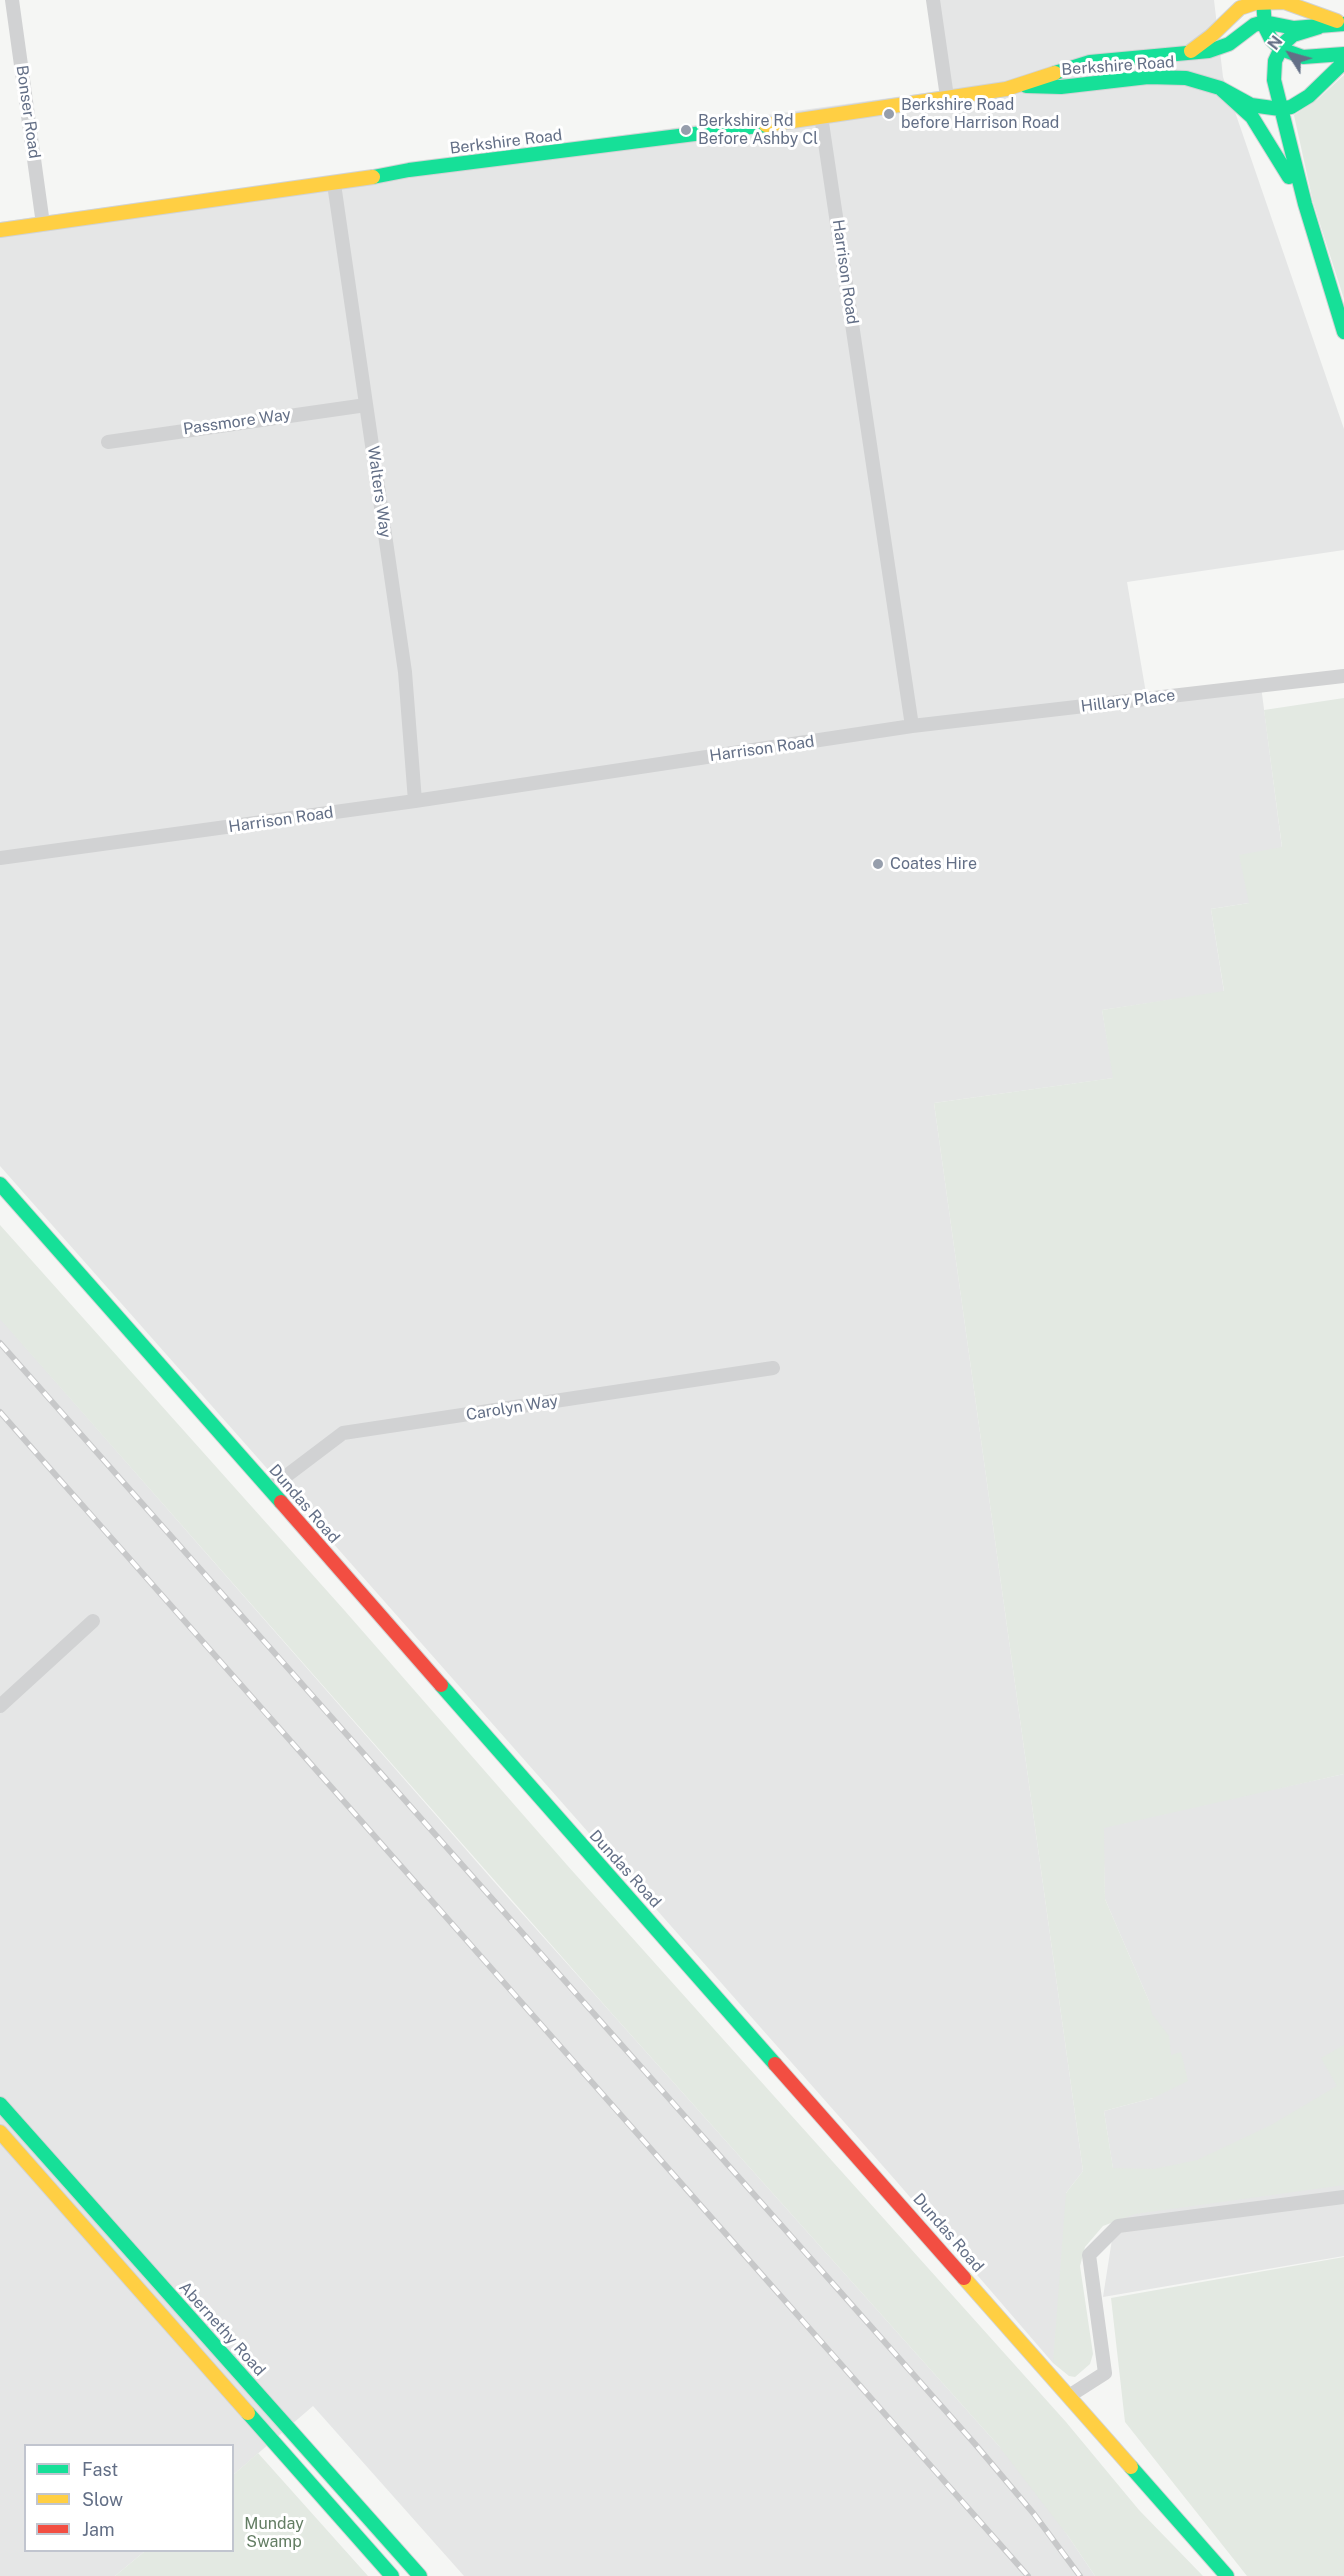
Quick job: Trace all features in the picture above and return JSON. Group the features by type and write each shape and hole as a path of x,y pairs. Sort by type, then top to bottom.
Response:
{"main road":[{"name":"Berkshire Road","path":"1189,52 1255,2"},
{"path":"1344,23 1284,2 1255,2 1271,39 1280,47 1304,57 1344,54"},
{"name":"Berkshire Road","path":"0,230 334,184 409,170 733,130 947,97 1015,85 1090,62 1221,48 1254,25 1264,22"},
{"path":"1264,22 1294,28 1344,23"},
{"path":"1318,27 1293,35 1280,47 1273,74 1305,204 1344,332"},
{"path":"1280,109 1290,107 1309,96 1344,62"},
{"name":"Berkshire Road","path":"1015,85 1061,87 1161,76 1198,80 1220,88 1251,105 1280,109"},
{"path":"1220,88 1252,117 1305,204"},
{"name":"Dundas Road","path":"0,1184 1227,2576"},
{"name":"Abernethy Road","path":"0,2104 420,2576"},
{"path":"0,2132 393,2576"}],"street":[{"name":"Bonser Road","path":"12,0 43,224"},
{"path":"933,0 947,97"},
{"name":"Harrison Road","path":"0,858 415,801 912,726 821,116"},
{"name":"Walters Way","path":"334,184 405,672 415,801"},
{"name":"Passmore Way","path":"108,442 366,405"},
{"name":"Hillary Place","path":"912,726 1344,676"},
{"name":"Carolyn Way","path":"269,1489 343,1433 773,1368"},
{"path":"0,1706 93,1621"},
{"path":"1069,2396 1105,2373 1089,2255 1118,2226 1344,2197"}],"shaded area":[{"path":"933,0 1214,0 1223,77 1344,429 1344,550 1127,582 1147,699 1261,686 1282,848 1249,903 1211,909 1224,992 1102,1010 1114,1078 934,1103 1083,2171 1066,2193 1084,2350 1053,2363 897,2182 0,1166 0,222 946,90"},
{"path":"0,1318 511,1901 1033,2484 1095,2576 464,2576 313,2406 234,2474 234,2444 24,2444 24,2552 144,2552 115,2576 0,2576"},
{"path":"1344,1774 1344,2256 1103,2297 1118,2201 1104,2111 1153,2098 1149,2001 1105,1899 1103,1826"}],"green space":[{"path":"1344,75 1344,299 1313,202 1294,115 1318,99"},
{"path":"1344,698 1344,1774 1104,1828 1105,1899 1149,2001 1152,2014 1169,2036 1171,2055 1181,2052 1188,2081 1153,2098 1104,2111 1113,2168 1154,2169 1197,2160 1271,2125 1337,2086 1321,2058 1344,2045 1344,2185 1135,2214 1103,2226 1085,2247 1080,2266 1093,2354 1090,2364 1075,2377 1069,2376 1053,2363 1066,2193 1083,2171 934,1103 1113,1078 1102,1010 1224,991 1211,909 1249,903 1239,855 1282,847 1264,710"},
{"path":"0,1225 345,1611 567,1865 1066,2422 1139,2510 1203,2576 1095,2576 1068,2536 998,2445 614,2016 0,1319"},
{"path":"1344,2257 1344,2576 1247,2576 1125,2422 1111,2298"},
{"name":"Munday Swamp","path":"258,2453 368,2576 115,2576 144,2552 234,2552 234,2474"}],"railway":[{"path":"0,1343 975,2444 1034,2514 1080,2576"},
{"path":"0,1412 1028,2576"}],"traffic: fast":[{"path":"1263,0 1265,27 1271,39 1281,49 1303,57 1344,54"},
{"path":"1055,73 1090,62 1209,51 1229,44 1254,25 1264,22 1294,28 1344,24"},
{"path":"1319,27 1293,35 1283,44 1275,61 1274,80 1305,204 1344,332"},
{"path":"1026,86 1061,87 1148,77 1186,78 1220,88 1251,105 1280,109 1291,107 1309,96 1344,62"},
{"path":"1220,88 1252,117 1289,177"},
{"path":"373,177 409,170 766,125"},
{"path":"0,1184 281,1502"},
{"path":"441,1685 775,2064"},
{"path":"0,2104 420,2576"},
{"path":"248,2413 392,2576"},
{"path":"1131,2467 1227,2576"}],"traffic: slow":[{"path":"1191,51 1211,36 1240,8 1255,3 1284,2 1337,21"},
{"path":"766,125 1006,89 1055,73"},
{"path":"0,230 373,177"},
{"path":"0,2132 248,2413"},
{"path":"964,2278 1131,2467"}],"traffic: jam":[{"path":"281,1502 441,1685"},
{"path":"775,2064 964,2278"}],"place":[{"name":"Berkshire Road before Harrison Road","path":"889,114"},
{"name":"Berkshire Rd Before Ashby Cl","path":"686,130"},
{"name":"Coates Hire","path":"878,864"}]}
